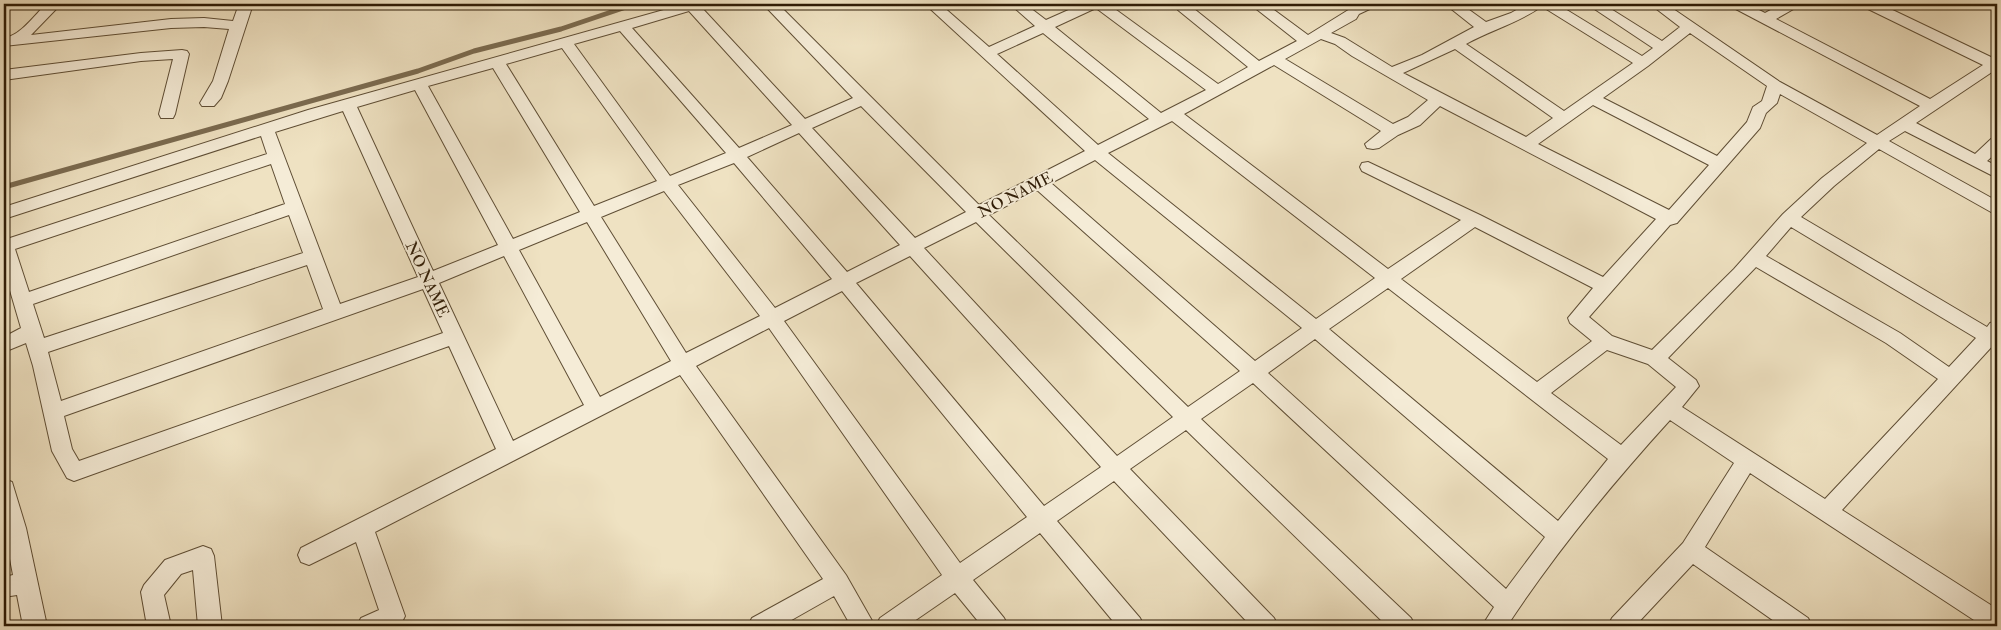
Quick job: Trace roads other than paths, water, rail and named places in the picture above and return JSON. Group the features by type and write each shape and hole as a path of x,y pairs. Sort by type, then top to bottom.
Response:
{"street":[{"path":"7,43 28,30 54,4"},
{"path":"208,103 216,93 238,26 245,14 246,4"},
{"path":"770,4 863,99 1186,419 1403,626"},
{"path":"932,4 1097,153 1316,328 1560,536"},
{"path":"1017,4 1622,458"},
{"path":"988,53 1093,4"},
{"path":"1100,4 1217,91 1351,16 1349,8 1368,4"},
{"path":"1257,4 1313,38 1340,41 1357,53 1438,99 1671,219"},
{"path":"1452,4 1484,28"},
{"path":"1392,72 1427,58 1484,28 1516,16 1537,4"},
{"path":"1548,4 1643,63"},
{"path":"1594,4 1663,48"},
{"path":"1657,4 1775,85 1997,208"},
{"path":"1737,4 1931,106"},
{"path":"1764,18 1792,4"},
{"path":"1869,4 1996,64"},
{"path":"4,213 266,129 696,5 800,127 914,246 1115,468 1266,626"},
{"path":"1183,7 1258,68"},
{"path":"7,43 181,22 215,22 238,26"},
{"path":"623,26 737,155 1040,520 1132,626"},
{"path":"1526,145 1643,63 1690,26"},
{"path":"565,42 667,183 772,318 957,578 996,626"},
{"path":"1455,43 1564,118"},
{"path":"4,74 141,57 182,54 168,114"},
{"path":"1274,59 1392,131"},
{"path":"497,62 683,364 838,582 862,626"},
{"path":"1655,359 1754,258 1789,218 1828,182 1879,142 1996,64"},
{"path":"419,84 596,408"},
{"path":"1494,626 1560,536 1622,458 1689,386 1655,359 1604,341 1578,318 1664,221 1671,219 1754,124 1759,111 1769,103 1775,85"},
{"name":"NO NAME","path":"309,555 1217,91"},
{"path":"1591,98 1718,163"},
{"path":"53,412 428,280 737,155 863,99"},
{"path":"1373,144 1392,131 1414,121 1438,99"},
{"name":"NO NAME","path":"348,105 508,453"},
{"path":"1905,124 1997,173"},
{"path":"266,129 334,313"},
{"path":"1976,162 1997,144"},
{"path":"276,157 4,244 34,339 62,451 74,472 455,336"},
{"path":"1368,167 1605,286"},
{"path":"1039,182 1254,372 1508,605"},
{"path":"22,301 295,207"},
{"path":"1789,218 1993,333 1827,512"},
{"path":"888,626 1474,219"},
{"path":"4,345 34,339 313,256"},
{"path":"1754,258 1893,338 1951,378"},
{"path":"1536,393 1604,341"},
{"path":"1668,409 1997,622"},
{"path":"1620,626 1691,550 1747,460"},
{"path":"4,488 15,528 35,626"},
{"path":"362,528 393,616 370,626"},
{"path":"1691,550 1800,626"},
{"path":"159,626 152,592 172,567 203,556 210,626"},
{"path":"760,626 838,582"},
{"path":"4,587 26,583"}],"waterway":[{"path":"4,187 418,71 474,51 561,29 635,4"}]}
